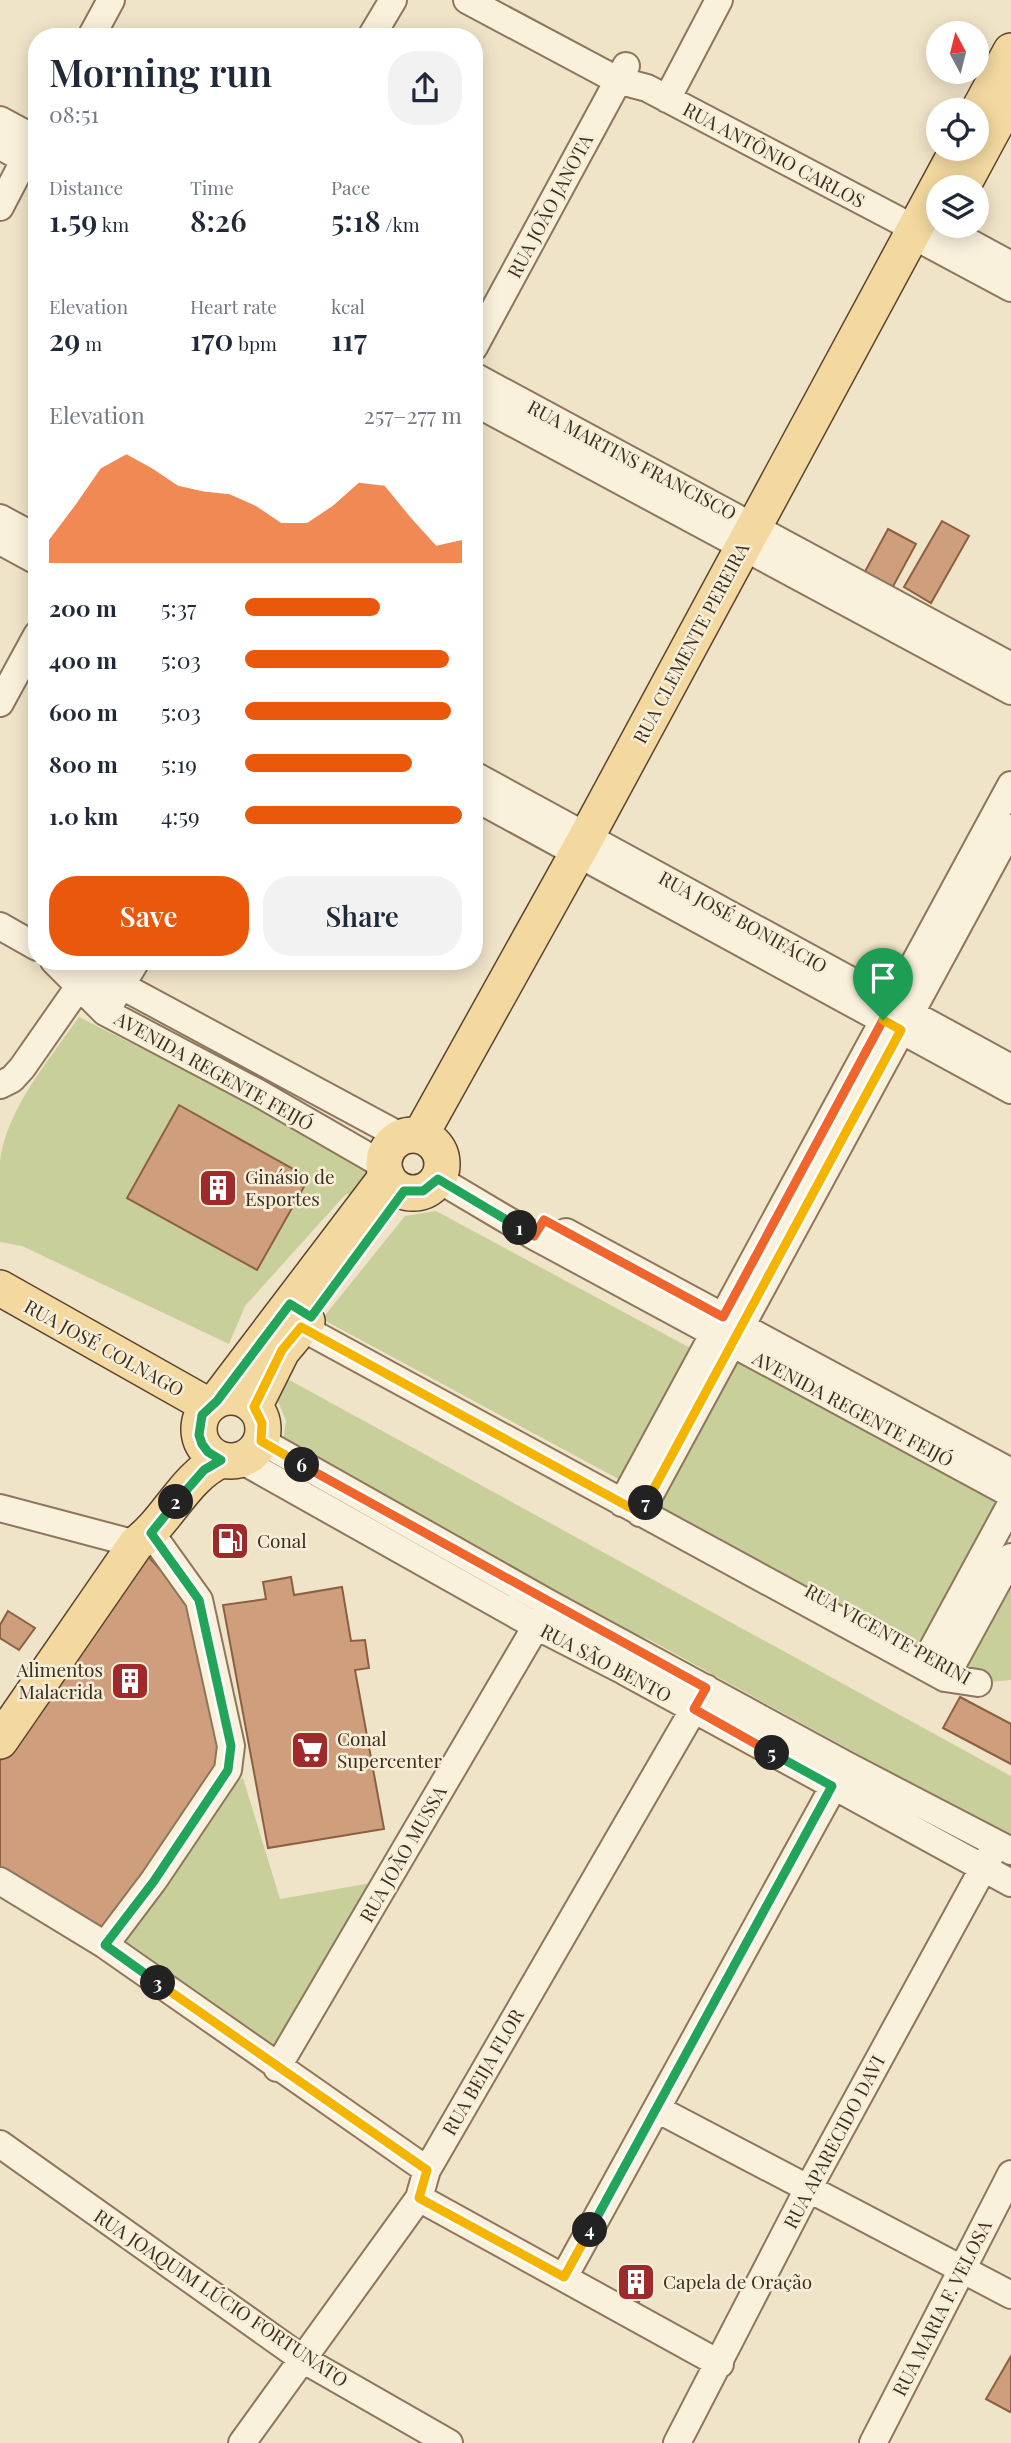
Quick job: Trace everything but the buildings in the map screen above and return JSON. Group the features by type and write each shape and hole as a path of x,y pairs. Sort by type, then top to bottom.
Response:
{"main road":[{"path":"985,98 1011,51"},
{"path":"968,175 1011,96"},
{"name":"RUA CLEMENTE PEREIRA","path":"213,1403 296,1316 414,1161 591,850 926,232"},
{"name":"RUA JOSÉ COLNAGO","path":"0,1288 213,1403"},
{"name":"RUA CLEMENTE PEREIRA","path":"254,1407 296,1316"},
{"path":"0,1741 144,1539 204,1470 241,1453 262,1423 254,1407 237,1398 213,1403 202,1415 199,1435 208,1452 241,1453"}],"street":[{"path":"96,28 111,0"},
{"path":"376,28 393,0"},
{"path":"467,0 621,73"},
{"path":"505,0 621,73"},
{"path":"657,94 719,0"},
{"name":"RUA ANTÔNIO CARLOS","path":"621,73 657,94 926,227"},
{"name":"RUA JOÃO JANOTA","path":"483,330 621,73"},
{"path":"0,120 28,143"},
{"path":"0,146 28,148"},
{"path":"0,207 28,158"},
{"name":"RUA ANTÔNIO CARLOS","path":"942,238 1011,288"},
{"name":"RUA ANTÔNIO CARLOS","path":"950,238 1011,265"},
{"name":"RUA MARTINS FRANCISCO","path":"483,381 758,541 955,649 1011,691"},
{"name":"RUA MARTINS FRANCISCO","path":"483,406 758,541"},
{"path":"0,518 28,533"},
{"path":"0,541 28,556"},
{"name":"RUA MARTINS FRANCISCO","path":"955,649 1011,666"},
{"path":"0,703 28,652"},
{"name":"RUA JOSÉ BONIFÁCIO","path":"483,781 591,850 896,1017 1011,1090"},
{"path":"634,1503 896,1017 1011,785"},
{"name":"RUA JOSÉ BONIFÁCIO","path":"483,801 591,850"},
{"path":"896,1017 1011,828"},
{"path":"0,926 28,942"},
{"path":"105,1012 131,970"},
{"path":"0,1084 12,1079 22,1068 78,972"},
{"name":"AVENIDA REGENTE FEIJÓ","path":"78,972 122,986 274,1068 414,1161"},
{"name":"AVENIDA REGENTE FEIJÓ","path":"78,972 105,1012 260,1094 414,1161 727,1330 1011,1494"},
{"name":"RUA JOSÉ BONIFÁCIO","path":"896,1017 1011,1068"},
{"path":"260,1094 274,1068"},
{"name":"RUA VICENTE PERINI","path":"296,1316 937,1667"},
{"name":"AVENIDA REGENTE FEIJÓ","path":"727,1330 1011,1472"},
{"name":"RUA SÃO BENTO","path":"241,1453 550,1604 700,1699 839,1776 1011,1883"},
{"name":"RUA SÃO BENTO","path":"241,1453 536,1626 700,1699"},
{"path":"937,1667 1011,1504"},
{"path":"0,1508 144,1539 199,1600 231,1746 228,1770 154,1881 105,1945"},
{"path":"937,1667 1011,1557"},
{"name":"RUA JOÃO MUSSA","path":"277,2068 550,1604"},
{"name":"RUA BEIJA FLOR","path":"242,2443 419,2198 427,2170 700,1699"},
{"path":"564,2277 839,1776"},
{"name":"RUA SÃO BENTO","path":"839,1776 1004,1847"},
{"name":"RUA APARECIDO DAVI","path":"677,2443 809,2187 983,1867 1004,1847"},
{"path":"0,1881 105,1945 277,2068 427,2170"},
{"path":"657,2109 1011,2295"},
{"name":"RUA JOAQUIM LÚCIO FORTUNATO","path":"0,2144 304,2360 449,2443"},
{"name":"RUA MARIA F. VELOSA","path":"873,2443 1011,2174"},
{"path":"419,2198 720,2364"}],"green space":[{"path":"79,1017 373,1165 372,1187 345,1195 245,1306 229,1344 22,1246 0,1242 0,1160 4,1140 31,1085"},
{"path":"436,1211 696,1351 624,1482 322,1319 405,1216"},
{"path":"732,1343 1011,1494 928,1656 646,1503"},
{"path":"284,1377 1011,1776 1011,1838 650,1640 478,1571 282,1446 286,1421 277,1399"},
{"path":"1011,1557 1011,1680 978,1683 951,1668"},
{"path":"243,1778 280,1899 371,1883 277,2048 121,1942 232,1784"}],"place":[{"name":"Ginásio de Esportes","path":"218,1188"},
{"name":"Conal","path":"230,1541"},
{"name":"Alimentos Malacrida","path":"130,1681"},
{"name":"Conal Supercenter","path":"310,1750"},
{"name":"Capela de Oração","path":"636,2282"}],"route":[{"path":"883,1020 901,1030 640,1513 301,1327 282,1350 254,1407 262,1423 261,1441 550,1604 706,1688 694,1709 832,1786 564,2277 419,2198 427,2170 277,2068 105,1945 154,1881 228,1770 231,1746 199,1600 151,1533 191,1483 204,1470 221,1460 208,1452 202,1444 199,1435 202,1415 217,1401 290,1304 311,1317 404,1191 423,1191 438,1179 534,1236 544,1220 723,1317 883,1020"}]}
